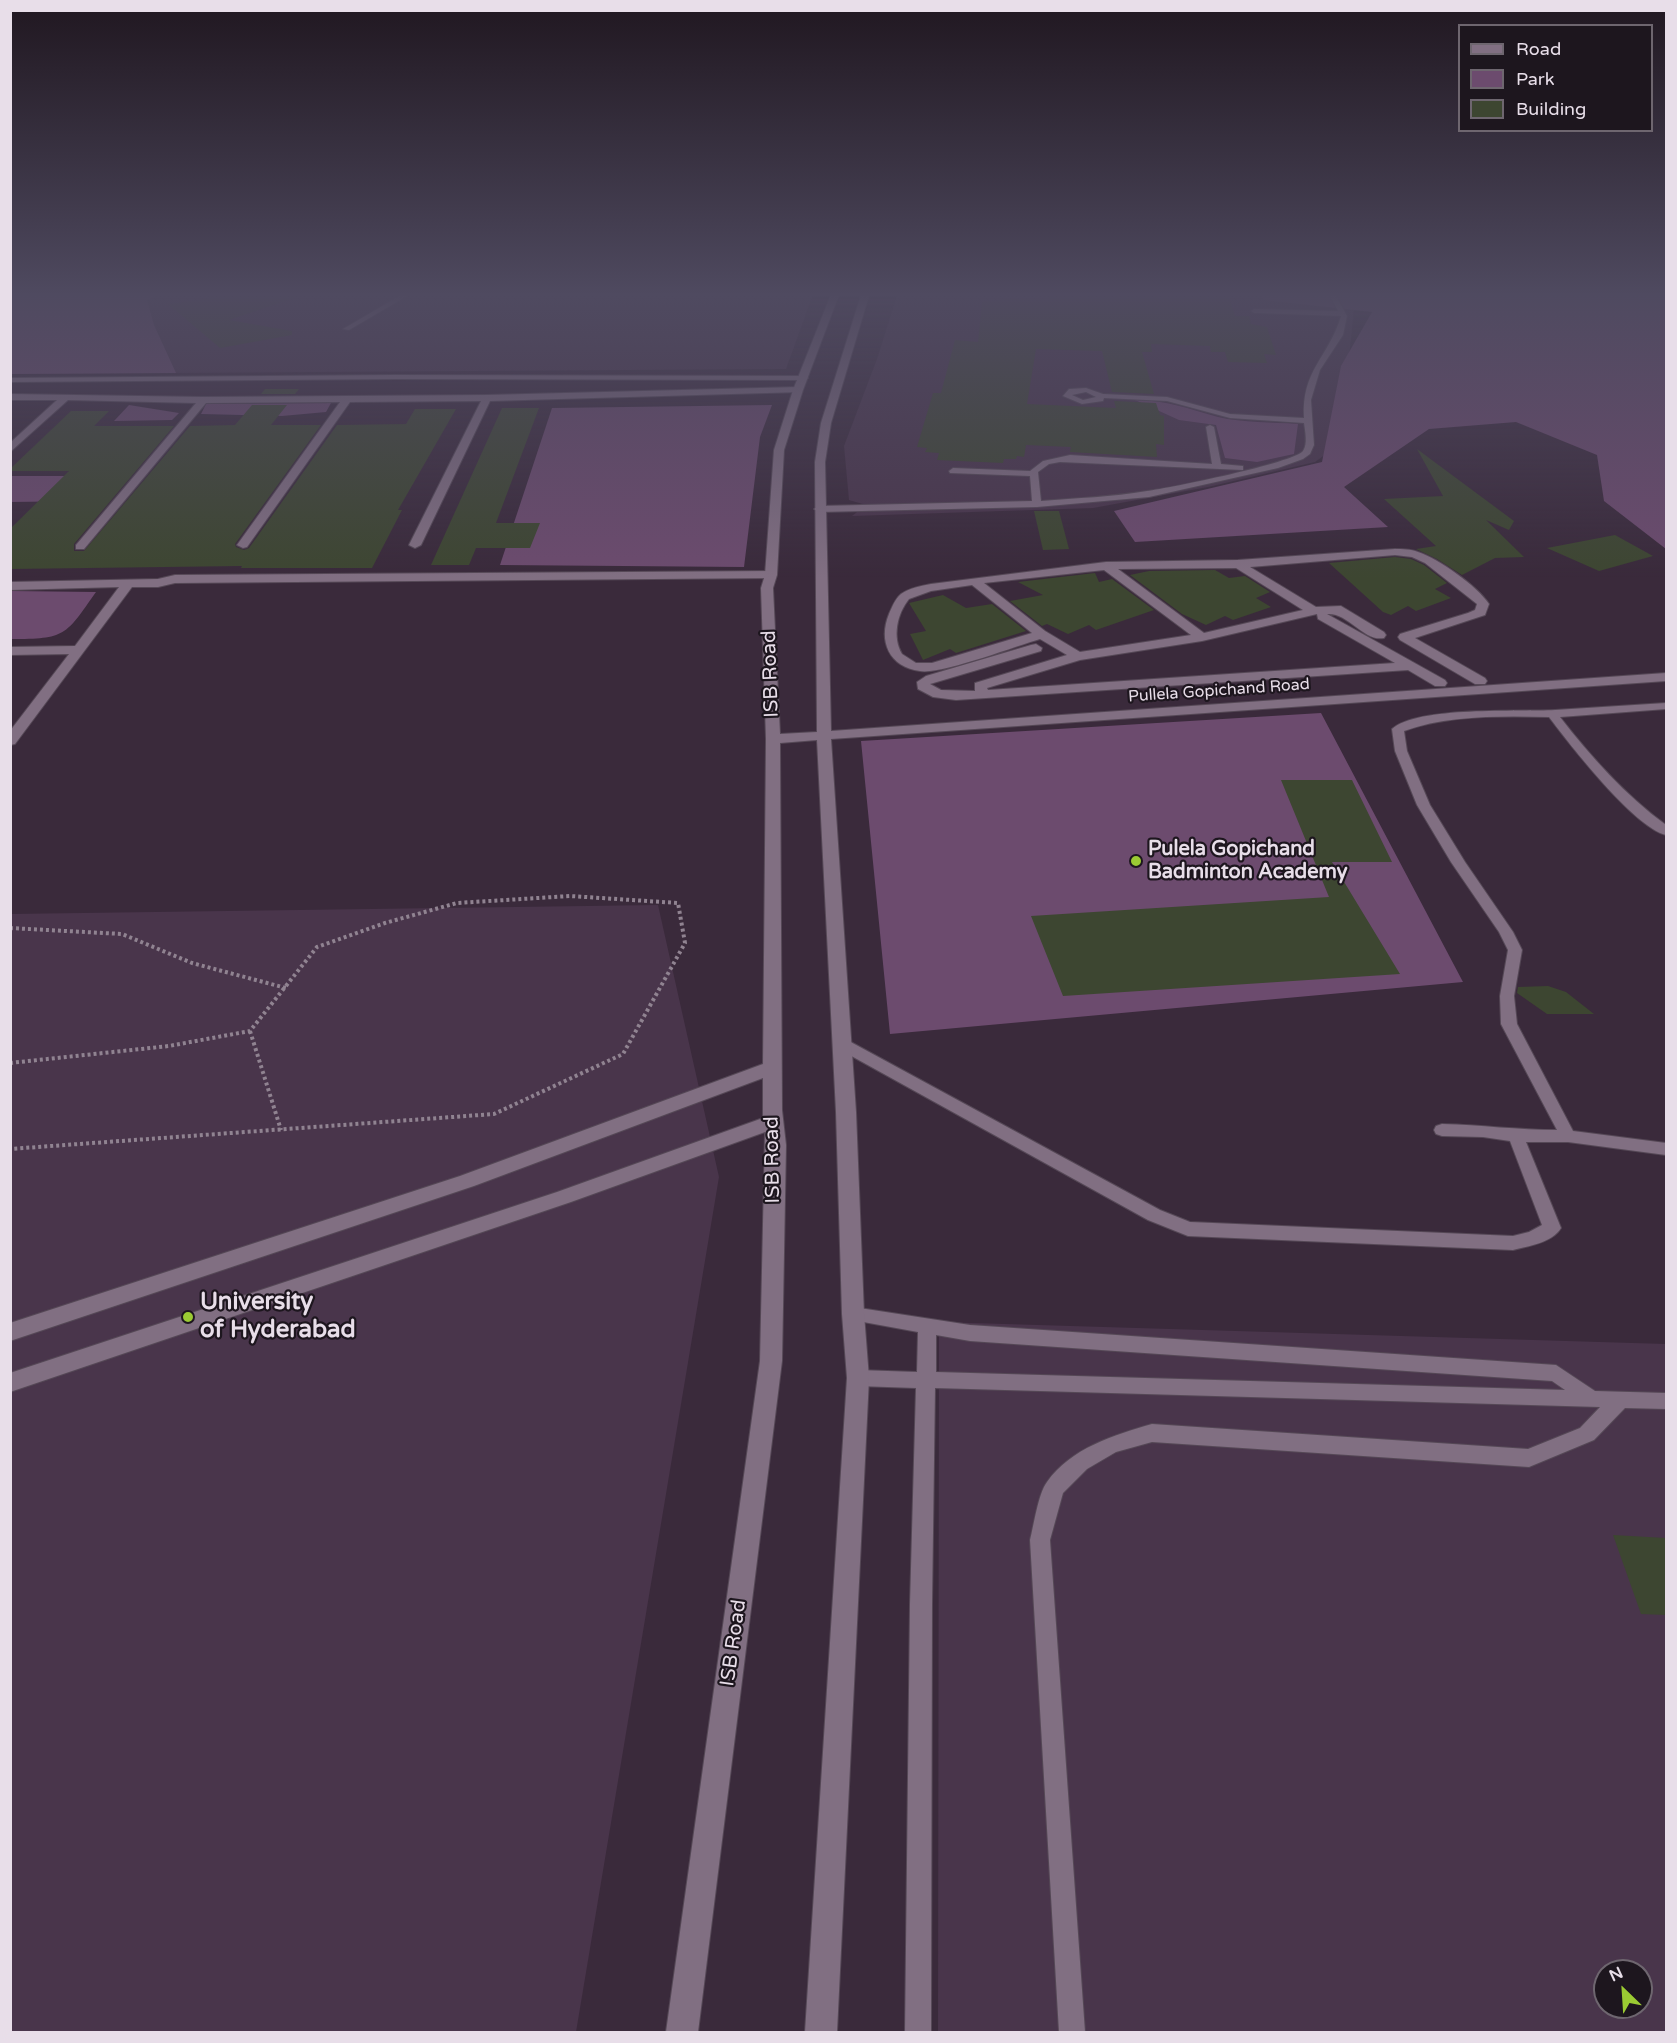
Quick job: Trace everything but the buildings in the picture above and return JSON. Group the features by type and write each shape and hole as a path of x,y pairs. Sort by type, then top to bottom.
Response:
{"street":[{"path":"821,2032 858,1378 822,698 820,462 826,423 837,387"},
{"path":"10,397 203,400 487,398 729,391 751,397 799,389"},
{"name":"ISB Road","path":"682,2032 771,1361 776,1145 773,1122 772,1068 773,733 765,584 779,450 799,389"},
{"path":"10,449 66,397"},
{"path":"415,545 487,398"},
{"path":"243,545 346,399"},
{"path":"80,547 203,400"},
{"path":"1041,634 925,668 904,662 897,656 891,647 889,636 890,623 900,601 907,595 974,581 1106,566 1238,564 1370,552 1414,554 1429,561 1479,597 1483,604 1481,612 1472,616 1374,645"},
{"path":"1238,564 1440,683"},
{"path":"1106,566 1202,637"},
{"path":"10,586 158,584 176,579 765,584"},
{"path":"974,581 1041,634 1078,656"},
{"path":"10,741 128,584"},
{"path":"158,584 170,588 736,588"},
{"path":"982,694 980,686 1078,656 1202,637 1337,609 1459,682"},
{"path":"1404,637 1480,681"},
{"path":"1036,648 924,682 923,686 938,694 982,694 1410,666"},
{"path":"10,651 80,650"},
{"name":"Pullela Gopichand Road","path":"773,733 1666,671"},
{"name":"Pullela Gopichand Road","path":"1270,699 1440,683 1666,678"},
{"path":"10,1332 467,1181 772,1068"},
{"path":"10,1383 553,1201 773,1122"}],"lane":[{"path":"747,387 799,389"},
{"path":"819,509 1037,504 1149,494 1258,470 1300,457 1307,452 1310,445 1307,400 1311,387"},
{"path":"1101,396 1167,399 1230,416 1307,421"},
{"path":"1210,427 1217,466"},
{"path":"1037,504 1034,474 1039,465 1070,458 1258,470"},
{"path":"953,471 1034,474"},
{"path":"1568,1136 1509,1024 1507,996 1515,950 1506,932 1436,827 1416,789 1398,742 1398,729 1420,721 1510,713 1552,714 1666,706"},
{"path":"1552,714 1607,782 1640,813 1666,831"},
{"path":"842,1044 1154,1215 1188,1229 1513,1243 1534,1238 1552,1228 1516,1136"},
{"path":"1442,1130 1483,1131 1516,1136 1568,1136 1666,1149"},
{"path":"853,1314 927,1328 970,1333 1556,1373 1590,1398"},
{"path":"918,2032 927,1328"},
{"path":"858,1378 1666,1401"},
{"path":"1072,2032 1040,1540 1054,1488 1080,1463 1111,1445 1152,1433 1529,1458 1587,1434 1621,1399"}],"path":[{"path":"10,1063 169,1046 250,1031 317,947 385,923 457,903 570,897 678,903 685,943 623,1054 494,1114 10,1149"},
{"path":"10,928 122,934 192,963 286,988"},
{"path":"250,1031 281,1130"}],"shaded area":[{"path":"866,387 1346,387 1340,444 1315,462 1208,487 1093,508 852,516 866,505 849,500 844,446"},
{"path":"658,905 719,1177 576,2032 11,2032 10,914"},
{"path":"939,1322 1666,1344 1666,2032 938,2032"}],"green space":[{"path":"1337,387 1666,387 1666,549 1604,501 1597,455 1516,422 1429,429 1344,487 1388,527 1135,542 1114,511 1322,462"},
{"path":"1135,400 1167,403 1228,419 1298,424 1294,454 1257,462 1225,458 1216,425 1179,420"},
{"path":"331,403 326,412 282,416 201,414 206,404"},
{"path":"129,405 179,413 172,420 114,421"},
{"path":"772,405 760,437 744,567 500,565 552,408"},
{"path":"10,476 109,476 84,501 11,502"},
{"path":"11,591 96,592 77,618 62,632 43,638 11,639"},
{"name":"Pulela Gopichand Badminton Academy","path":"1321,713 1463,982 890,1034 861,741"}],"place":[{"name":"Pulela Gopichand Badminton Academy","path":"1136,861"},
{"name":"University of Hyderabad","path":"188,1317"}]}
